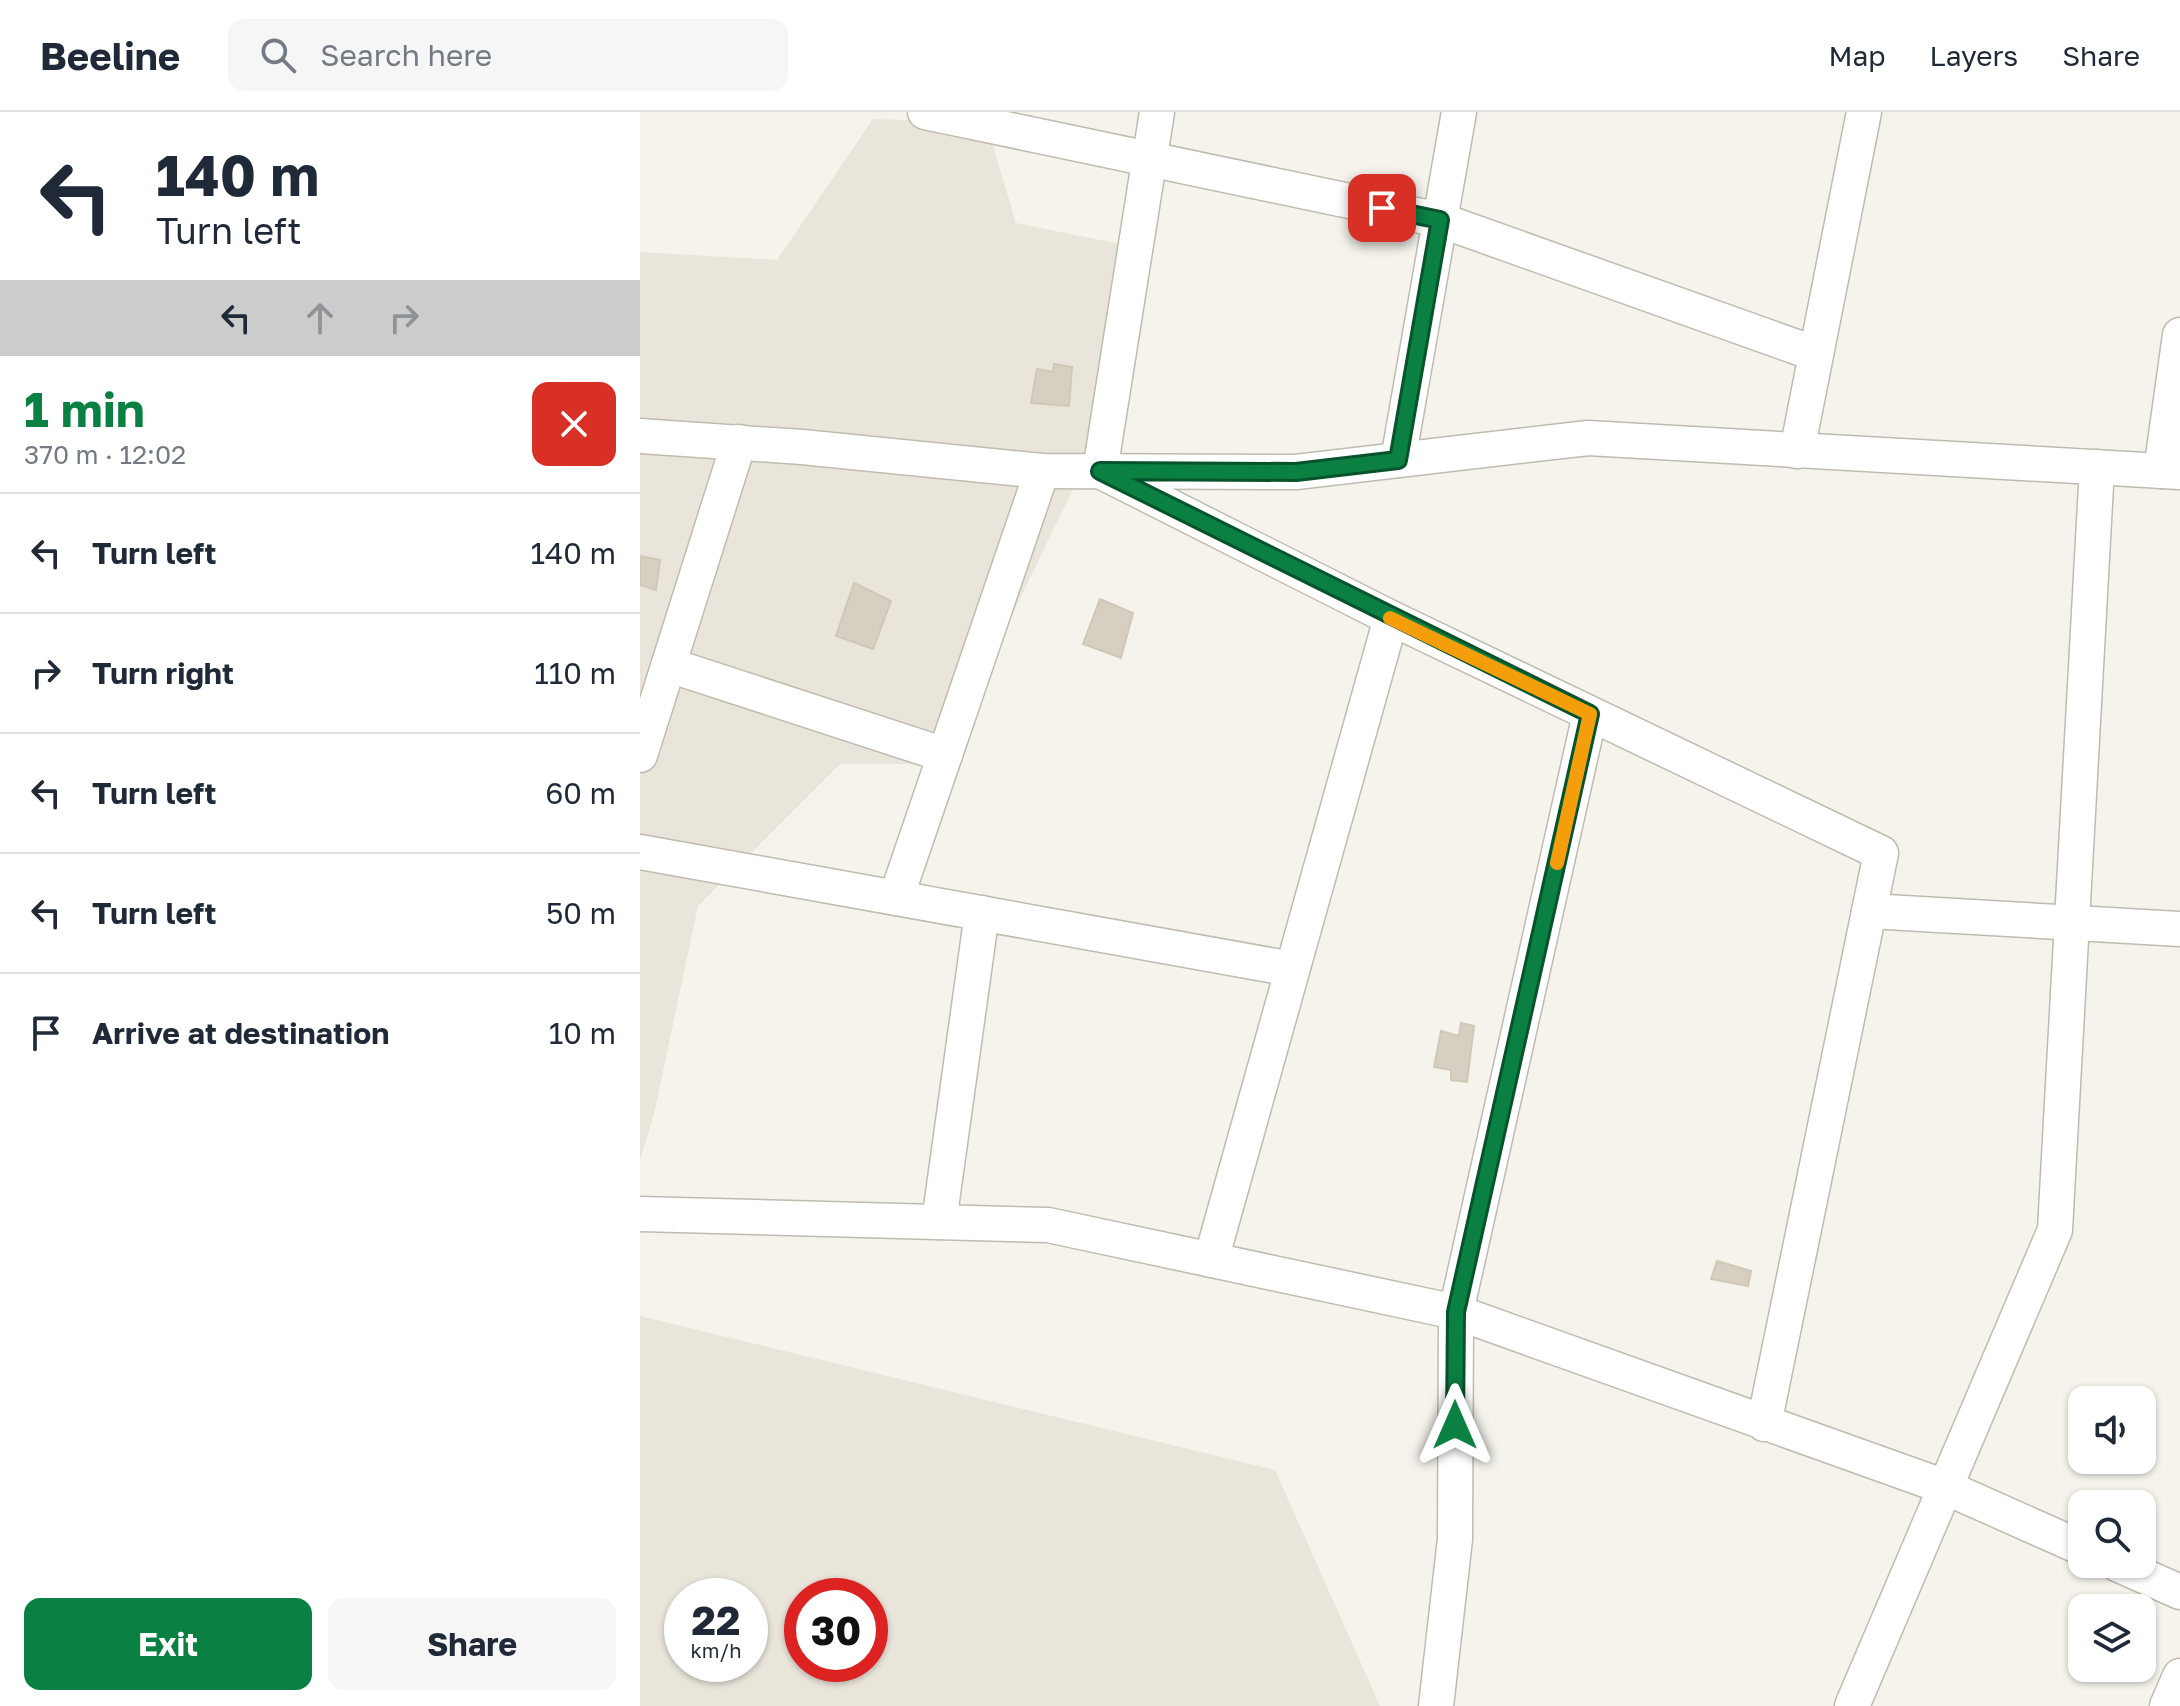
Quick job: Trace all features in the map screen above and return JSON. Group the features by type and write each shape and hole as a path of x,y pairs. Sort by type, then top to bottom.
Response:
{"street":[{"path":"925,112 1440,220 1816,354"},
{"path":"1100,471 1157,112"},
{"path":"1398,460 1459,112"},
{"path":"1797,451 1864,112"},
{"path":"640,436 739,442 1042,471 1296,472 1588,438 2170,471 2180,335"},
{"path":"640,755 739,442"},
{"path":"1852,1706 2055,1230 2097,467"},
{"path":"896,898 1042,471"},
{"path":"1100,471 1391,618 1881,853 1764,1424"},
{"path":"1211,1260 1391,618"},
{"path":"669,665 945,755"},
{"path":"1436,1706 1455,1539 1456,1312 1590,714"},
{"path":"640,852 1292,969"},
{"path":"1869,911 2180,929"},
{"path":"939,1222 982,913"},
{"path":"640,1214 1048,1225 1456,1312 1945,1487 2068,1542"},
{"path":"2148,1578 2180,1592"},
{"path":"2167,1706 2180,1676"}],"shaded area":[{"path":"873,119 986,122 1016,223 1135,247 1119,394 940,764 840,764 698,906 654,1114 640,1160 640,252 777,260"},
{"path":"640,1316 1275,1470 1380,1706 640,1706"}],"building":[{"path":"1054,364 1072,367 1069,406 1031,403 1037,369 1053,372"},
{"path":"640,556 660,560 656,590 640,585"},
{"path":"854,583 891,601 873,649 836,636"},
{"path":"1100,599 1133,613 1121,658 1083,644"},
{"path":"1461,1023 1474,1026 1467,1082 1451,1080 1451,1070 1434,1067 1441,1031 1459,1036"},
{"path":"1717,1261 1751,1271 1748,1286 1711,1279"}],"slow traffic":[{"path":"1390,618 1590,714 1557,863"}],"route":[{"path":"1382,208 1440,220 1398,460 1296,472 1100,471 1391,618 1590,714 1456,1312 1455,1425"}]}
